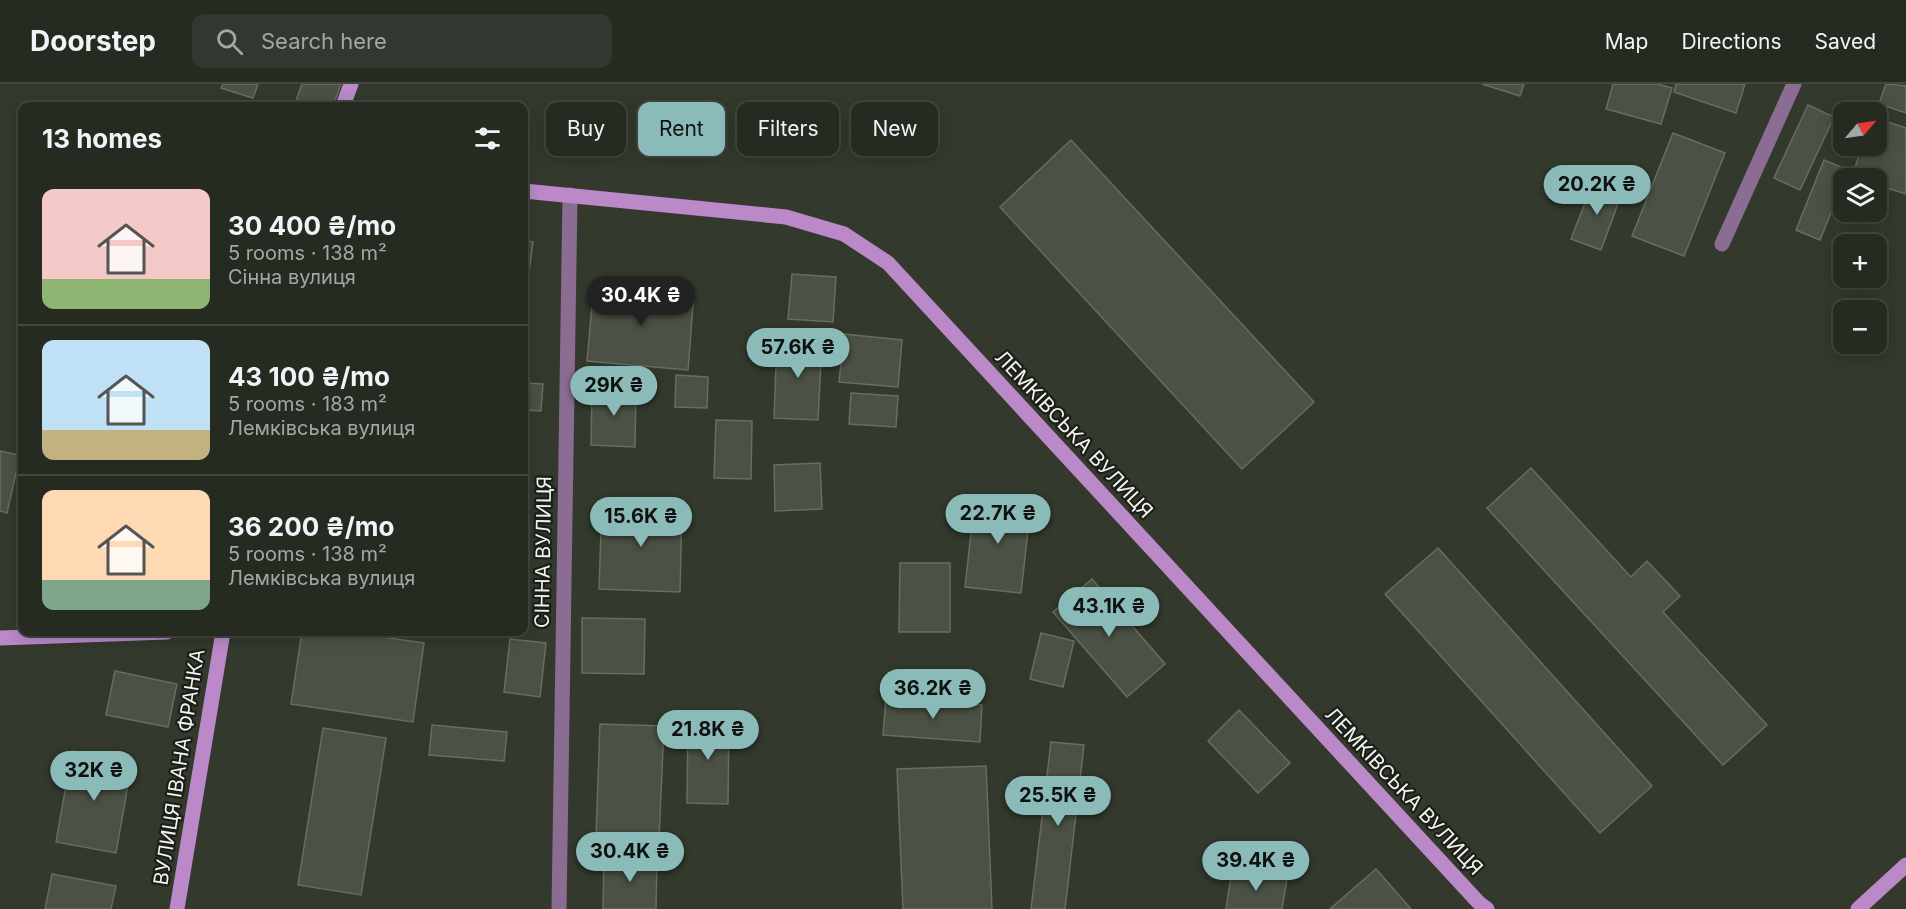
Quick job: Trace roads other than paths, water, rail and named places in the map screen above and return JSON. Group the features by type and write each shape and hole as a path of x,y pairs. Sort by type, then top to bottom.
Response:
{"main road":[{"path":"344,102 351,84"},
{"name":"ЛЕМКІВСЬКА ВУЛИЦЯ","path":"528,191 786,218 844,234 888,263 1471,895 1487,909"},
{"path":"0,638 56,636"},
{"name":"ВУЛИЦЯ ІВАНА ФРАНКА","path":"177,909 222,636"},
{"path":"1858,909 1906,865"}],"street":[{"path":"1722,244 1794,84"},
{"name":"СІННА ВУЛИЦЯ","path":"559,909 570,195"}]}
